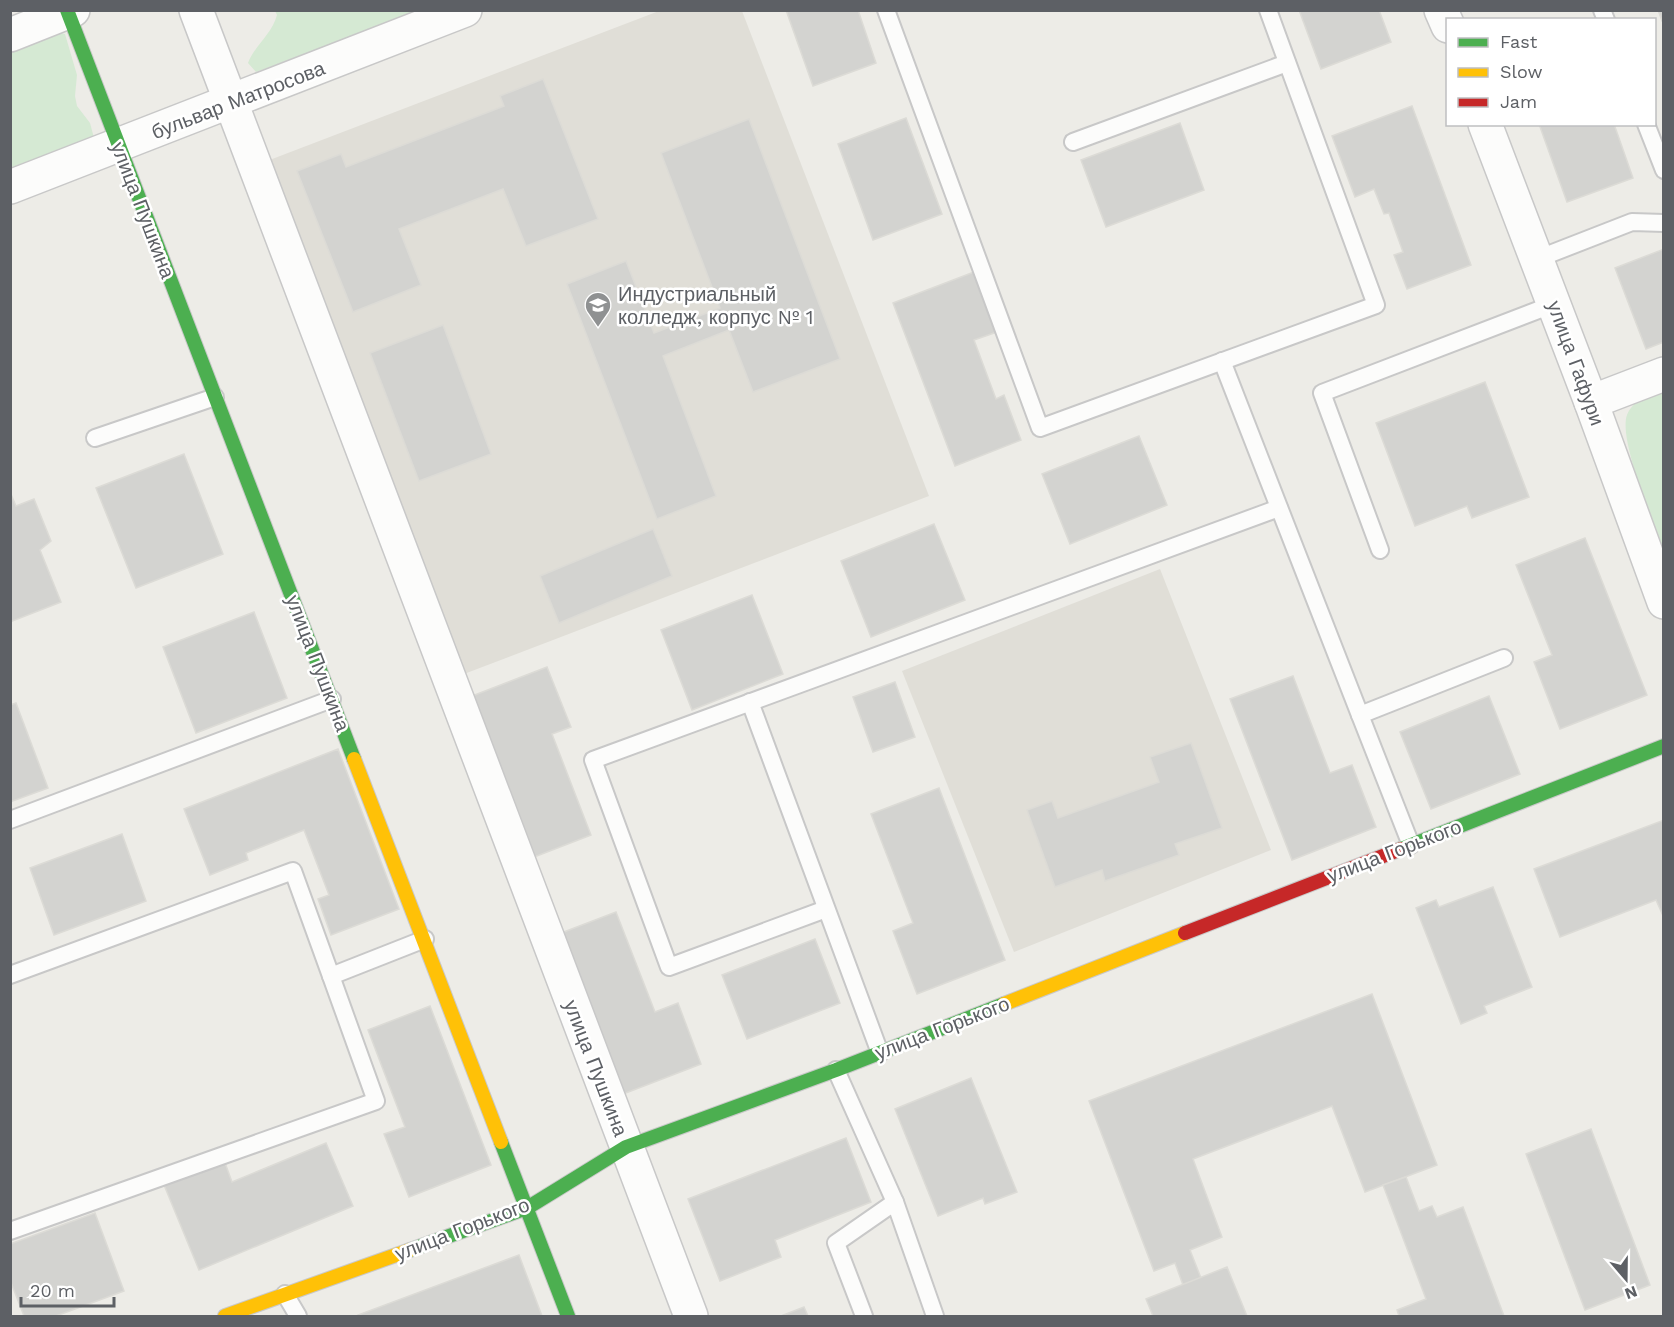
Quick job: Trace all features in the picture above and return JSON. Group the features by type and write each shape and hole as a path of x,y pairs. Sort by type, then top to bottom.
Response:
{"street":[{"name":"улица Пушкина","path":"196,10 691,1317"},
{"name":"бульвар Матросова","path":"10,187 118,147 465,10"},
{"name":"улица Пушкина","path":"69,11 118,147 425,939 568,1317"},
{"path":"10,35 69,11"},
{"name":"улица Гафури","path":"1486,126 1664,602"},
{"path":"1591,402 1664,374"},
{"name":"улица Горького","path":"225,1317 527,1208 626,1147 836,1070 1664,746"}],"lane":[{"path":"886,10 1040,428 1376,305 1268,10"},
{"path":"1073,142 1287,63"},
{"path":"1647,126 1664,170"},
{"path":"1537,259 1632,222 1664,223"},
{"path":"1380,550 1323,393 1554,304"},
{"path":"1222,361 1411,845"},
{"path":"95,438 215,397"},
{"path":"826,909 669,967 593,760 1279,508"},
{"path":"1360,715 1504,658"},
{"path":"10,820 332,699"},
{"path":"750,702 880,1053"},
{"path":"10,975 293,871 376,1101 10,1231"},
{"path":"331,976 425,939"},
{"path":"836,1070 895,1202 935,1317"},
{"path":"864,1317 836,1243 895,1202"},
{"path":"285,1294 298,1317"}],"shaded area":[{"name":"Индустриальный колледж, корпус № 1","path":"659,11 742,11 929,496 464,674 267,161"},
{"path":"1160,569 1271,850 1014,952 902,671"}],"green space":[{"path":"275,11 419,11 256,72 248,63 275,22 277,15"},
{"path":"49,31 65,34 77,75 75,96 77,106 90,123 94,138 11,169 10,45"},
{"path":"1663,388 1663,550 1632,461 1626,427 1627,415 1633,405"}],"building":[{"path":"786,10 858,10 876,63 813,86"},
{"path":"1299,10 1379,10 1391,42 1321,69"},
{"path":"1658,10 1664,10 1662,21"},
{"path":"543,79 598,219 526,246 503,189 399,229 421,285 353,312 297,171 341,154 346,167 504,106 500,96"},
{"path":"1412,106 1471,265 1407,289 1394,255 1403,252 1389,213 1384,214 1374,189 1355,197 1332,136"},
{"path":"906,118 942,214 873,240 838,144"},
{"path":"749,119 840,359 753,392 729,330 663,356 716,496 657,519 567,284 626,261 654,333 720,308 661,153"},
{"path":"1180,123 1204,190 1106,227 1081,160"},
{"path":"1540,126 1615,126 1633,178 1567,202"},
{"path":"1664,249 1664,342 1646,349 1615,268"},
{"path":"974,272 997,332 974,340 996,399 1004,395 1021,440 955,466 893,303"},
{"path":"443,325 491,454 419,481 370,353"},
{"path":"1485,382 1529,497 1472,518 1467,506 1415,526 1376,423"},
{"path":"1139,436 1167,505 1070,544 1042,474"},
{"path":"184,454 223,554 136,588 96,488"},
{"path":"10,492 16,506 34,499 51,541 40,550 61,602 10,622"},
{"path":"934,524 965,600 871,637 841,561"},
{"path":"653,529 672,576 559,623 540,576"},
{"path":"1585,538 1647,695 1560,729 1534,662 1552,655 1516,565"},
{"path":"752,595 783,674 692,710 661,630"},
{"path":"254,612 287,698 196,733 163,647"},
{"path":"547,667 571,727 552,734 591,835 529,859 467,698"},
{"path":"1293,676 1330,773 1352,765 1376,827 1292,860 1230,699"},
{"path":"895,682 915,737 873,752 853,697"},
{"path":"1489,696 1520,774 1431,809 1400,732"},
{"path":"16,703 48,788 10,802 10,705"},
{"path":"1191,743 1222,828 1175,844 1179,855 1105,881 1102,870 1055,887 1027,810 1052,801 1058,818 1159,782 1150,757"},
{"path":"338,749 399,909 331,935 318,899 329,895 304,830 246,853 248,860 210,875 184,809"},
{"path":"939,788 1005,960 917,994 893,931 913,923 871,814"},
{"path":"1664,820 1664,918 1656,900 1560,937 1534,869"},
{"path":"122,834 146,901 54,935 30,868"},
{"path":"1493,887 1532,987 1484,1006 1487,1013 1461,1024 1416,908 1436,900 1439,907"},
{"path":"616,912 655,1012 678,1003 701,1064 618,1096 556,935"},
{"path":"815,939 840,1003 747,1039 722,975"},
{"path":"1372,994 1437,1165 1365,1192 1332,1106 1193,1159 1222,1237 1190,1250 1201,1278 1183,1285 1175,1263 1154,1271 1089,1101"},
{"path":"430,1006 491,1165 409,1197 384,1134 405,1127 368,1030"},
{"path":"971,1078 1017,1192 985,1204 983,1198 938,1216 895,1109"},
{"path":"1591,1129 1650,1285 1585,1310 1526,1154"},
{"path":"846,1138 871,1202 775,1240 781,1257 720,1281 688,1199"},
{"path":"326,1143 353,1206 199,1270 164,1185 224,1160 232,1182"},
{"path":"1406,1177 1419,1211 1432,1206 1437,1217 1463,1207 1504,1316 1399,1316 1397,1310 1426,1299 1383,1185"},
{"path":"95,1213 124,1291 56,1316 24,1316 10,1280 10,1244"},
{"path":"519,1255 542,1316 358,1315"},
{"path":"1227,1267 1247,1316 1153,1316 1146,1299"},
{"path":"804,1307 808,1316 781,1316"}],"traffic: fast":[{"path":"67,10 354,759"},
{"path":"1401,849 1664,746"},
{"path":"410,1250 527,1208 626,1147 836,1070 1004,1004"},
{"path":"501,1142 568,1316"}],"traffic: slow":[{"path":"354,759 501,1142"},
{"path":"1004,1004 1185,933"},
{"path":"225,1316 410,1250"}],"traffic: jam":[{"path":"1185,933 1401,849"}],"place":[{"name":"Индустриальный колледж, корпус № 1","path":"598,328"}]}
